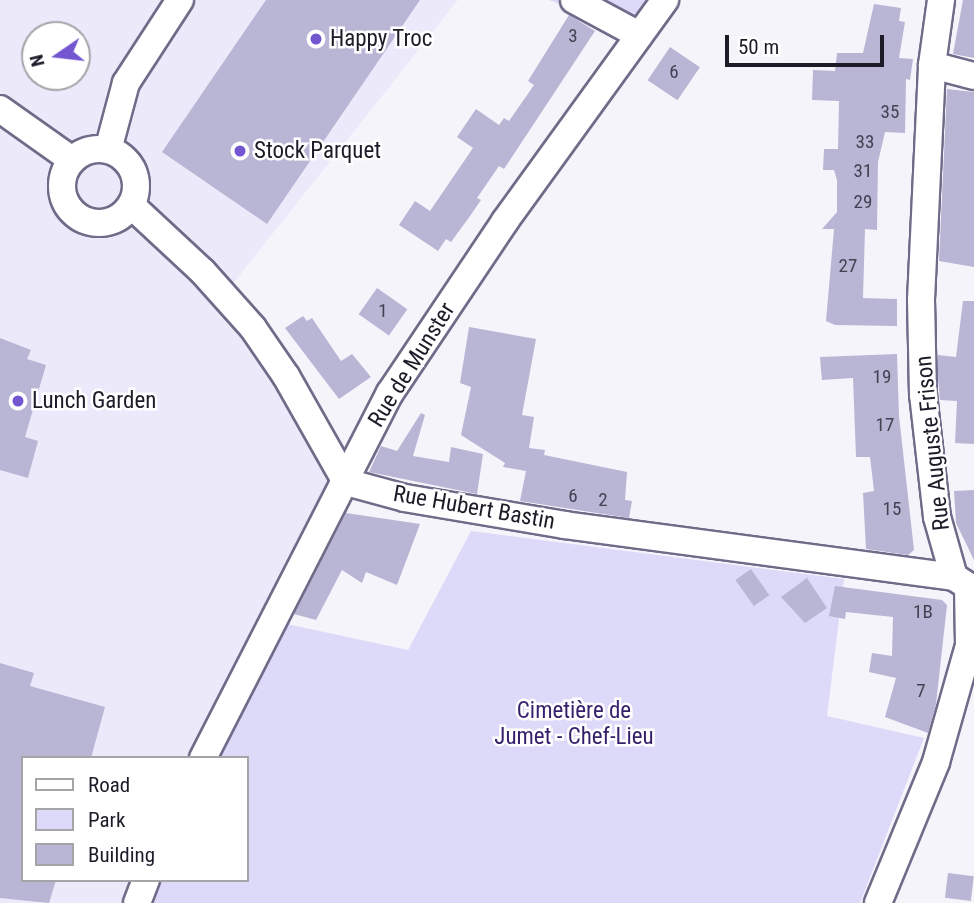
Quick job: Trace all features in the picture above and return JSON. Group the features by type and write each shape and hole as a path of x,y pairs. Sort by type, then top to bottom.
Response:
{"street":[{"path":"108,150 126,83 180,0"},
{"path":"574,0 639,35"},
{"name":"Rue de Munster","path":"205,756 390,393 505,221 665,0"},
{"name":"Rue Auguste Frison","path":"878,903 943,736 969,645 965,583 937,517 923,396 921,300 932,65 941,0"},
{"path":"932,65 974,76"},
{"path":"0,109 72,160"},
{"path":"108,150 131,168 136,193 131,205 122,215 100,224 75,215 62,193 62,180 72,160 83,152 108,150"},
{"path":"131,205 203,272 253,328 286,376 346,482"},
{"name":"Rue Hubert Bastin","path":"346,482 405,498 965,583"},
{"path":"137,903 145,882"}],"shaded area":[{"path":"0,0 458,0 232,285 291,360 338,445 327,486 196,756 21,756 21,882 134,882 124,903 0,903"}],"green space":[{"path":"549,0 653,0 630,30"},
{"name":"Cimetière de Jumet - Chef-Lieu","path":"471,531 844,579 827,716 924,738 860,903 149,903 155,882 248,882 248,756 217,756 282,623 408,650"}],"building":[{"name":"Happy Troc","path":"266,0 420,0 267,224 162,152"},
{"path":"963,0 974,0 974,58 953,54"},
{"path":"874,4 901,8 899,21 905,22 899,58 913,59 910,80 906,79 905,133 885,132 878,162 877,230 865,229 863,298 897,299 897,326 835,325 826,321 834,229 822,229 837,212 837,180 834,170 823,170 824,149 838,149 839,101 812,100 813,70 835,71 837,53 863,53"},
{"path":"569,15 595,31 504,169 499,166 477,198 481,200 451,242 446,239 438,251 399,225 415,201 430,211 473,148 457,137 476,109 499,125 504,118 509,121 534,85 528,81"},
{"path":"670,47 700,67 677,100 648,80"},
{"path":"947,89 974,92 974,267 939,261"},
{"path":"377,288 407,309 389,335 359,314"},
{"path":"963,301 974,301 974,444 955,443 957,401 940,400 938,378 938,355 956,357"},
{"path":"303,316 307,321 312,318 341,361 352,354 371,377 339,399 285,328"},
{"path":"469,327 536,339 522,415 534,417 529,448 545,450 544,455 627,472 625,500 632,501 629,518 520,501 526,471 503,467 505,463 461,435 471,387 460,383"},
{"name":"Lunch Garden","path":"0,338 31,350 27,359 46,365 25,437 38,441 28,478 0,470"},
{"path":"897,354 899,416 914,550 908,555 866,549 863,493 874,491 870,457 856,457 853,378 822,380 820,357"},
{"path":"421,413 425,415 413,456 449,462 451,447 483,454 477,494 369,472 381,446 397,451"},
{"path":"974,490 974,560 956,523 954,491"},
{"path":"346,513 420,524 397,585 366,572 362,583 342,570 316,620 294,614"},
{"path":"751,569 769,595 754,606 735,580"},
{"path":"807,578 827,608 805,623 781,597"},
{"path":"835,586 942,600 947,605 936,704 928,733 885,717 896,678 869,672 872,653 892,656 893,617 846,612 845,619 829,616"},
{"path":"0,663 34,673 30,686 105,707 92,756 21,756 21,882 55,882 49,903 0,898"},
{"path":"948,873 974,876 971,901 945,898"}],"place":[{"name":"Happy Troc","path":"316,39"},
{"name":"Stock Parquet","path":"240,151"},
{"name":"Lunch Garden","path":"18,401"}]}
